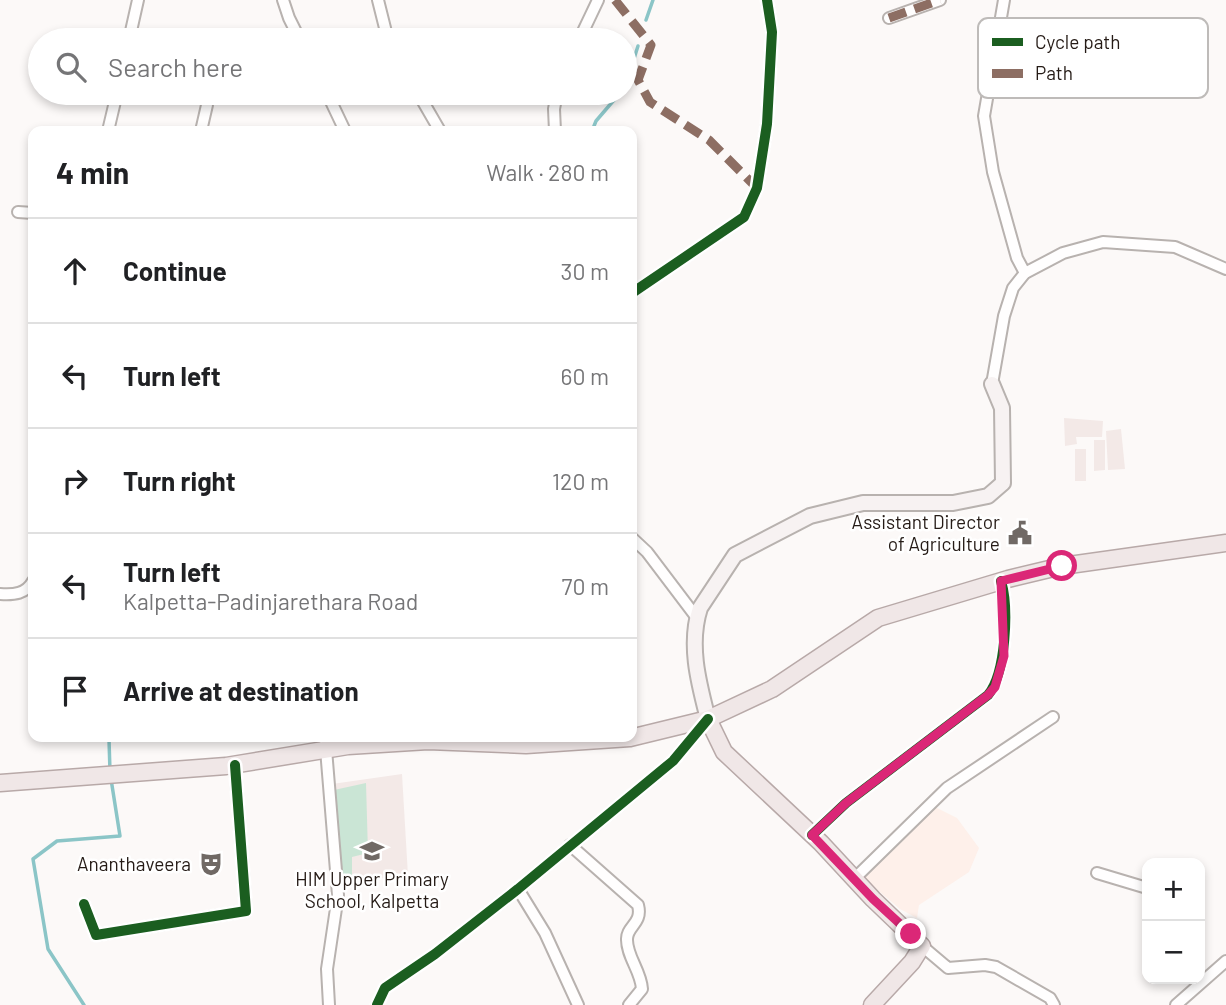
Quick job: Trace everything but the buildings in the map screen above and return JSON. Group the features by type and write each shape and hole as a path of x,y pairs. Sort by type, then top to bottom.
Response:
{"main road":[{"path":"879,1002 922,946 812,835 724,752 708,719 694,653 697,618 700,608 735,555 810,516 863,503 953,503 988,496 1003,483 1002,408 992,384"},
{"path":"637,736 708,719 772,689 878,618 1001,581 1062,566 1226,543"},
{"path":"0,783 235,765 325,743 348,746 412,742"}],"street":[{"path":"132,28 138,0"},
{"path":"283,0 295,28"},
{"path":"378,0 385,28"},
{"path":"585,28 598,0"},
{"path":"637,290 744,217 757,188 767,124 772,32 767,0"},
{"path":"889,18 940,0"},
{"path":"1001,18 1004,0"},
{"path":"987,98 984,116 992,172 1017,258 1025,273"},
{"path":"109,126 114,105"},
{"path":"202,126 207,105"},
{"path":"333,105 343,126"},
{"path":"425,105 437,126"},
{"path":"555,105 555,126"},
{"path":"18,212 28,213"},
{"path":"992,384 1004,316 1013,288 1025,273 1063,253 1103,242 1175,247 1226,269"},
{"path":"637,543 697,618"},
{"path":"812,835 846,803 995,687 1004,656 1001,581"},
{"path":"0,594 16,595 28,588"},
{"path":"854,878 947,788 1053,717"},
{"path":"377,1005 385,988 435,954 673,761 708,719"},
{"path":"325,743 338,895 327,969 329,1005"},
{"path":"84,904 96,935 246,911 235,765"},
{"path":"570,845 638,905 640,913 637,923 627,935 626,944 641,978 642,989 629,1005"},
{"path":"1097,873 1142,886"},
{"path":"517,889 545,933 578,1005"},
{"path":"922,946 948,968 985,965 996,967 1050,998 1054,1005"},
{"path":"1205,976 1226,961"},
{"path":"1176,1005 1194,984"}],"shaded area":[{"path":"1064,418 1103,421 1102,437 1076,437 1077,444 1065,446"},
{"path":"1121,429 1125,469 1108,470 1106,431"},
{"path":"1094,440 1105,440 1105,470 1094,471"},
{"path":"1075,449 1086,449 1086,481 1075,481"},
{"name":"HIM Upper Primary School, Kalpetta","path":"402,774 408,876 340,882 332,784"},
{"path":"933,806 957,818 979,848 969,872 919,905 917,918 900,909 860,875"}],"green space":[{"path":"366,783 368,853 352,857 352,878 342,878 334,790"}],"waterway":[{"path":"646,20 653,0"},
{"path":"594,126 610,105"},
{"path":"109,742 110,771"},
{"path":"84,1005 48,949 33,859 57,841 120,836 111,779"}],"marked path":[{"path":"615,0 651,45 638,80 650,102 709,140 757,188"},
{"path":"889,18 940,0"}],"cycle path":[{"path":"637,290 744,217 757,188 767,124 772,32 767,0"},
{"path":"812,835 846,803 988,695 999,672 1004,640 1005,607 1001,581"},
{"path":"377,1005 385,988 435,954 518,889 673,761 708,719"},
{"path":"84,904 96,935 246,911 235,765"}],"place":[{"name":"Assistant Director of Agriculture","path":"1020,533"},
{"name":"HIM Upper Primary School, Kalpetta","path":"372,851"},
{"name":"Ananthaveera","path":"211,864"}],"route":[{"path":"911,934 873,899 812,835 846,803 995,687 1004,656 1001,581 1062,566"}]}
